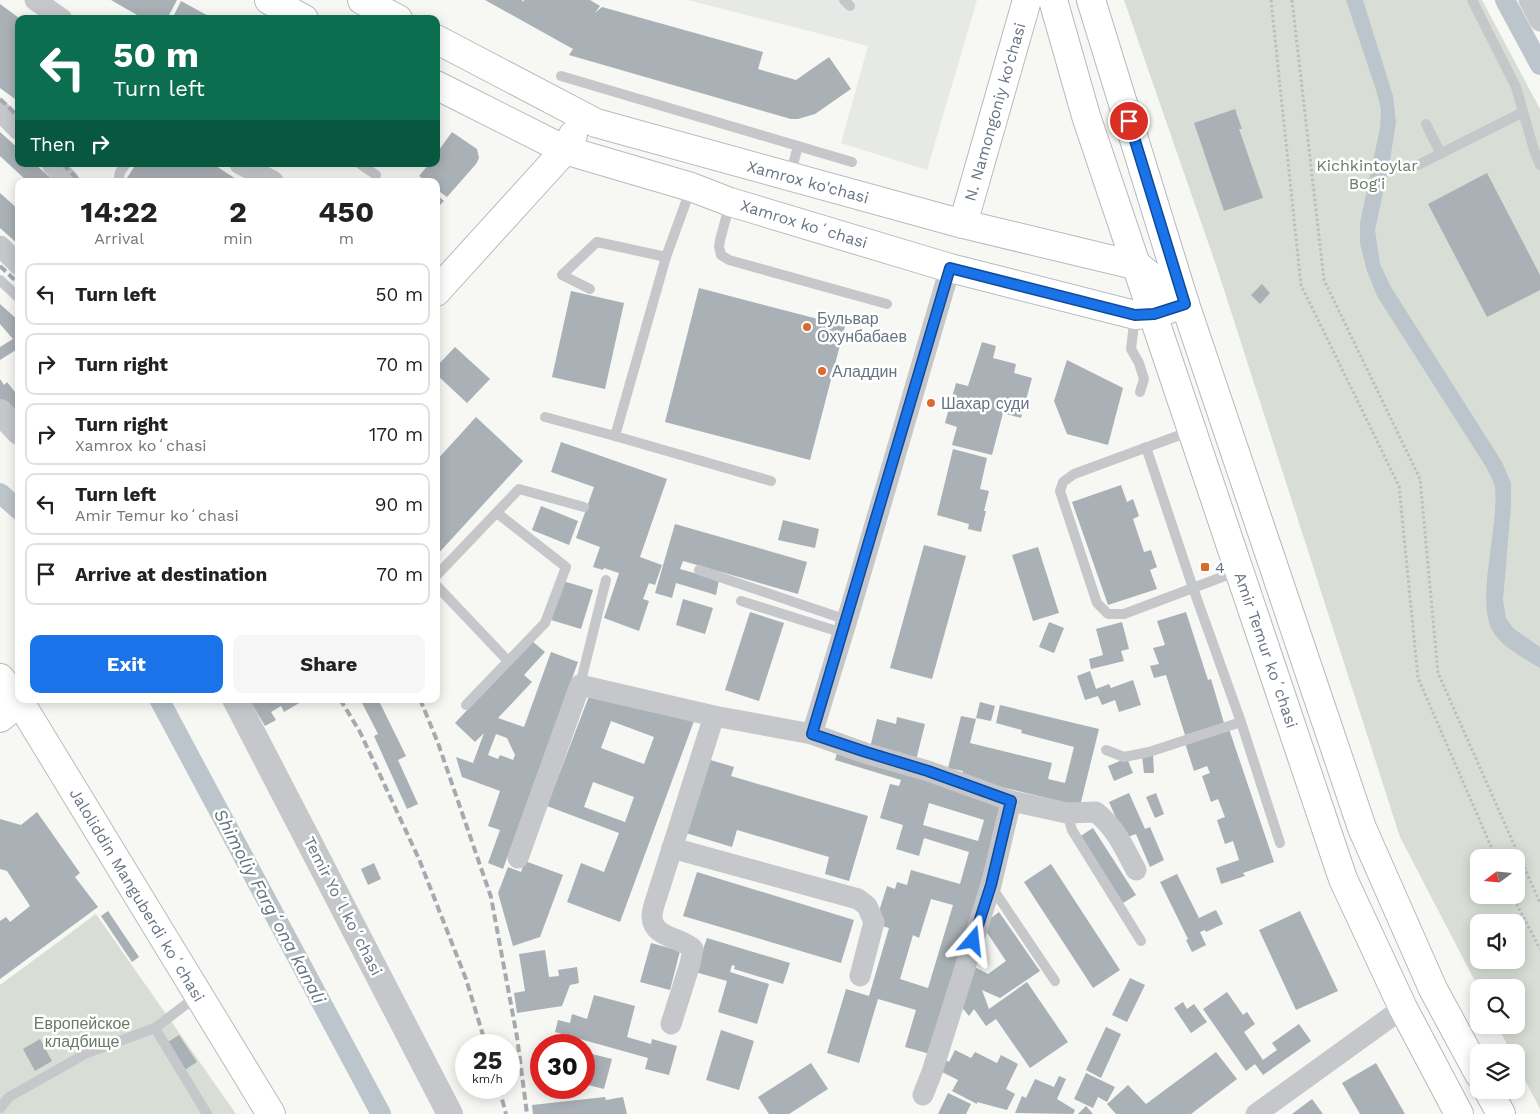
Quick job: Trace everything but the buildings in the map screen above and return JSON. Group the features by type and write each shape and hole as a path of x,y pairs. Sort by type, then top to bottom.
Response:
{"main road":[{"path":"269,0 297,15"},
{"path":"362,0 390,15"},
{"name":"N. Namongoniy ko'chasi","path":"963,224 1027,0"},
{"name":"Amir Temur koʻchasi","path":"1053,0 1086,116 1138,266 1144,314 1193,430 1344,878 1403,1008 1459,1114"},
{"name":"Amir Temur koʻchasi","path":"1091,0 1185,304 1362,828 1433,989 1470,1057"},
{"name":"Xamrox ko'chasi","path":"440,41 596,123 963,224 1138,266 1185,304"},
{"name":"Xamrox koʻchasi","path":"440,87 565,150 691,187 730,202 950,268 1144,314"},
{"path":"440,288 565,150 582,116"},
{"path":"1144,314 1185,304"},
{"name":"Jaloliddin Manguberdi koʻchasi","path":"0,678 14,706 198,995 270,1114"},
{"path":"1403,1008 1433,989"},
{"path":"1493,1099 1501,1114"}],"street":[{"path":"35,0 56,15"},
{"path":"1529,0 1540,21"},
{"path":"0,111 15,126"},
{"path":"55,167 66,178"},
{"path":"246,167 267,178"},
{"path":"0,246 15,260"},
{"path":"812,734 950,268"},
{"path":"0,412 15,428"},
{"path":"518,858 580,685 714,716 812,734 928,771 1011,801 1067,813 1096,812 1110,824 1118,835 1136,870"},
{"name":"Temir Yoʻl koʻchasi","path":"237,703 450,1114"},
{"path":"671,1024 693,949 688,944 662,934 655,926 652,916 714,716"},
{"path":"923,1095 991,885 1011,801"},
{"path":"672,848 858,899 867,906 874,922 860,976"},
{"path":"1256,1114 1403,1008"}],"lane":[{"path":"1472,0 1516,87 1540,165"},
{"path":"561,76 852,162"},
{"path":"1418,165 1523,112"},
{"path":"1426,124 1441,154"},
{"path":"789,177 798,146"},
{"path":"365,167 376,174"},
{"path":"615,436 666,257 691,187"},
{"path":"730,202 720,240 721,255 729,260 887,304"},
{"path":"590,289 562,274 597,242 666,257"},
{"path":"0,280 15,294"},
{"path":"1140,392 1144,379 1139,363 1131,349 1144,314"},
{"path":"545,417 771,481"},
{"path":"1193,430 1074,474 1063,482 1060,491 1097,603 1108,614 1124,614 1239,571"},
{"path":"1146,447 1193,588 1241,722 1280,843"},
{"path":"440,572 519,489 584,507"},
{"path":"466,704 545,623 566,567 497,512"},
{"path":"699,570 845,626"},
{"path":"580,685 606,580"},
{"path":"440,589 508,661"},
{"path":"741,602 845,626"},
{"path":"1106,750 1124,757 1141,754 1241,722"},
{"path":"1067,813 1072,830 1141,941"},
{"path":"991,885 1055,981"},
{"path":"0,1108 9,1097 87,1053 155,1028 198,995"},
{"path":"155,1028 208,1114"}],"path":[{"path":"1271,0 1301,285 1399,486 1418,678 1492,849"},
{"path":"1292,0 1324,280 1420,479 1438,673 1540,903"},
{"path":"1517,904 1540,949"}],"shaded area":[{"path":"688,0 977,0 927,170 841,143 868,46"},
{"path":"1346,0 1363,0 1393,96 1396,122 1375,230 1380,264 1391,287 1502,462 1511,483 1511,506 1503,600 1506,618 1513,628 1540,647 1540,668 1513,652 1501,642 1492,630 1488,617 1486,600 1487,581 1495,504 1493,480 1377,296 1367,271 1360,243 1360,223 1380,128 1381,110"}],"green space":[{"name":"Kichkintoylar Bog'i","path":"1124,0 1482,0 1540,109 1540,1109 1525,1080 1525,1044 1507,1044 1502,1034 1525,1034 1525,979 1474,979 1400,837 1218,271"},
{"name":"Европейское кладбище","path":"96,914 236,1114 0,1114 0,985"}],"waterway":[{"path":"1505,0 1540,65"},
{"name":"Shimoliy Fargʻona kanali","path":"0,493 15,506"},
{"name":"Shimoliy Fargʻona kanali","path":"161,703 381,1114"}],"railway":[{"path":"0,99 15,113"},
{"path":"66,167 76,178"},
{"path":"0,266 15,280"},
{"path":"342,703 360,732 419,859 466,979 483,1034"},
{"path":"422,703 438,743 491,897 517,1037 527,1114"},
{"path":"502,1099 506,1114"}],"place":[{"name":"Бульвар Охунбабаев","path":"807,327"},
{"name":"Аладдин","path":"822,371"},
{"name":"Шахар суди","path":"931,403"},
{"name":"4","path":"1205,567"}],"route":[{"path":"973,941 991,885 1011,801 928,771 812,734 853,602 950,268 1135,315 1154,314 1185,304 1129,121"}]}
